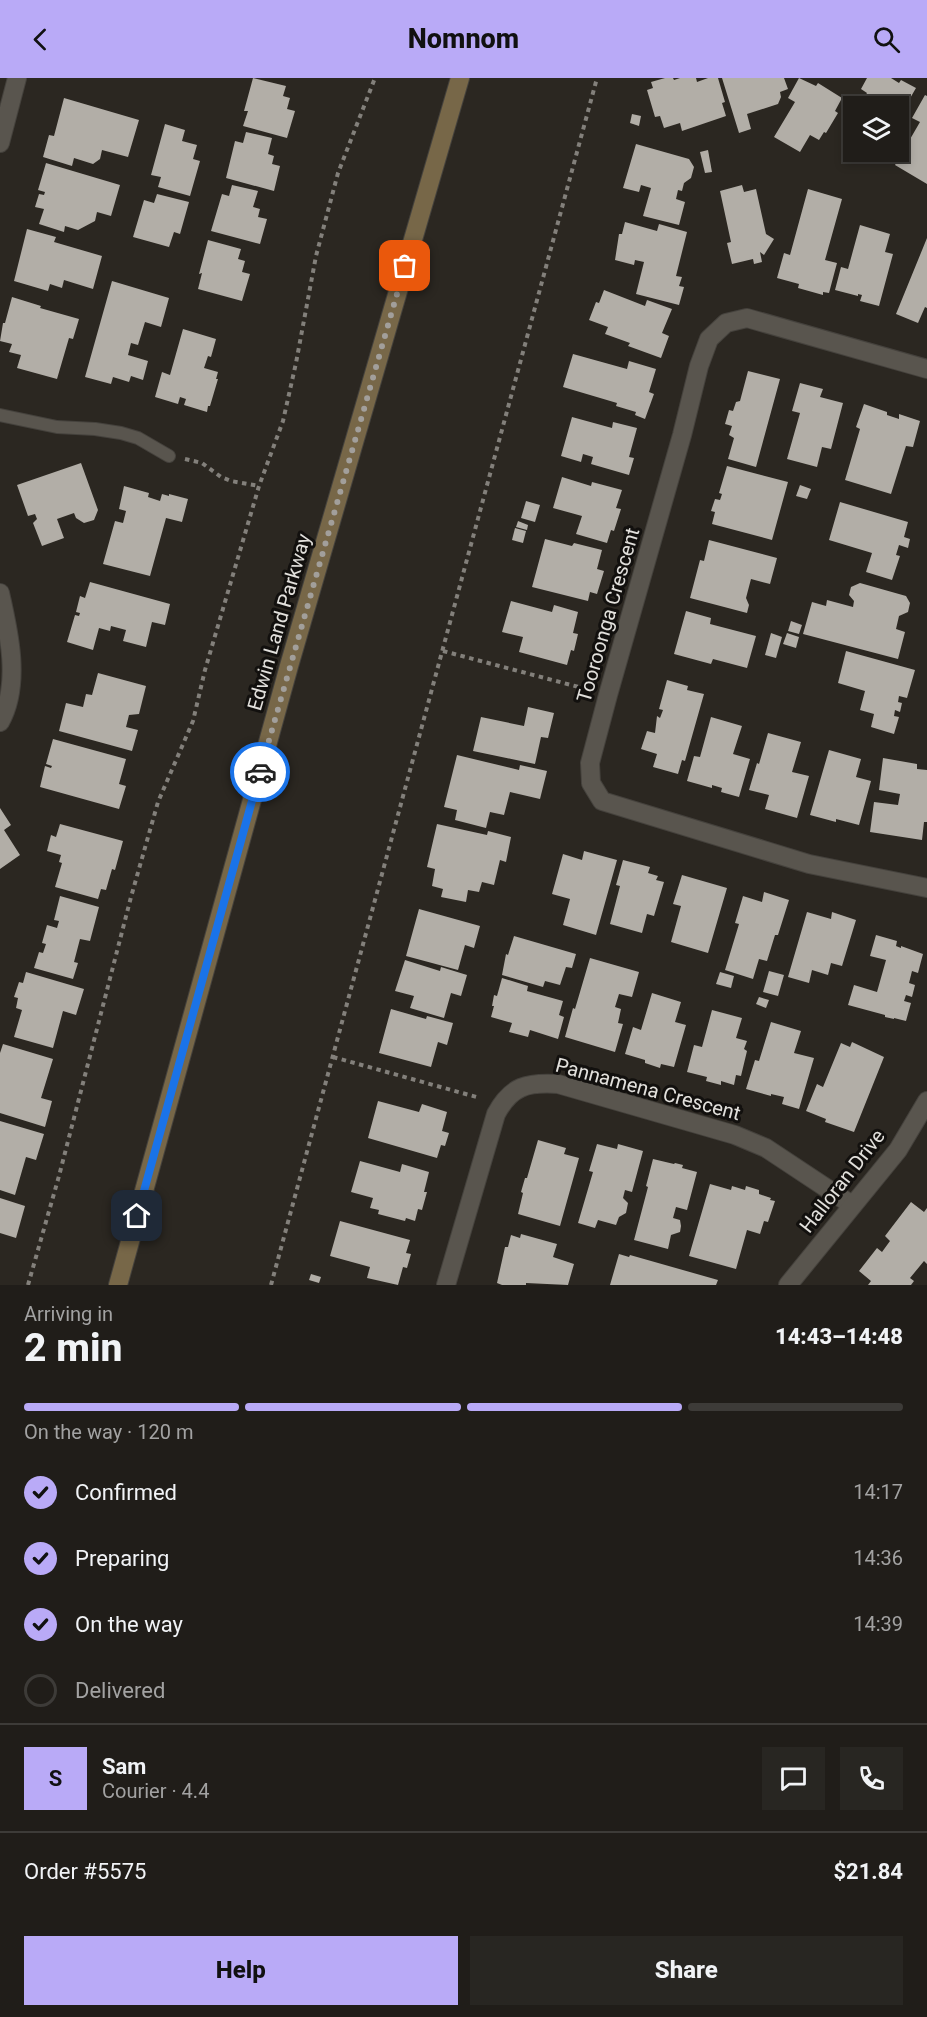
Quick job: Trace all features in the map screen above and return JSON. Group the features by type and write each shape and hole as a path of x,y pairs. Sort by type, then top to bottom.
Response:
{"main road":[{"name":"Edwin Land Parkway","path":"118,1285 289,666 460,78"}],"street":[{"path":"0,143 17,78"},
{"name":"Tooroonga Crescent","path":"927,369 747,318 726,323 709,339 590,763 591,783 602,801 809,864 927,888"},
{"path":"0,593 11,650 11,683 4,715 0,722"},
{"name":"Pannamena Crescent","path":"501,1104 514,1091 526,1085 538,1082 558,1084 735,1135 766,1148 852,1205"},
{"name":"Halloran Drive","path":"788,1285 898,1150 927,1101"},
{"path":"446,1285 487,1139 501,1104"}],"lane":[{"path":"0,415 57,428 95,429 121,433 142,440 170,456"}],"path":[{"path":"28,1285 152,823 162,790 193,721 205,670 259,486 288,402 316,256 335,183 375,78"},
{"path":"271,1285 597,78"},
{"path":"170,456 202,463 221,477 231,481 259,486"},
{"path":"443,651 608,695"},
{"path":"333,1057 501,1104"}],"building":[{"path":"253,78 286,86 283,96 290,98 287,109 295,111 287,138 243,126 248,111 244,111"},
{"path":"665,78 674,80 696,78 697,82 708,78 718,78 725,102 722,103 726,116 682,131 680,123 664,128 660,116 655,117 647,90 653,88 651,82"},
{"path":"722,78 784,78 788,89 780,92 781,97 778,104 747,114 751,129 739,133"},
{"path":"799,78 816,86 818,83 842,98 835,111 838,113 826,133 824,132 819,140 810,135 800,152 774,137 795,102 788,98"},
{"path":"867,78 891,78 899,83 901,80 916,88 909,100 909,96 865,96 867,93 861,89"},
{"path":"925,95 927,96 927,184 895,165 897,162 909,162 909,141 920,122 912,118"},
{"path":"64,98 139,120 128,157 102,150 100,159 93,164 74,158 72,166 43,157 49,135 54,136"},
{"path":"632,114 641,116 639,126 630,123"},
{"path":"165,124 185,130 182,141 197,145 193,159 200,161 190,196 158,187 161,177 151,175"},
{"path":"246,132 272,138 268,154 274,156 272,164 280,166 274,191 226,178 235,141 243,143"},
{"path":"636,144 689,159 694,167 691,178 684,183 682,191 678,190 676,199 685,202 679,225 643,216 651,188 641,185 639,192 623,188"},
{"path":"708,150 712,172 705,173 700,152"},
{"path":"46,163 120,185 111,216 97,212 95,221 78,230 65,226 64,232 39,224 44,209 35,207 39,194 44,195 45,192 38,190"},
{"path":"232,185 258,191 253,207 260,209 258,217 267,219 260,244 211,231 222,194 229,196"},
{"path":"742,185 744,192 756,189 766,234 774,239 764,255 760,252 762,262 754,264 753,259 732,264 727,243 731,242 720,191"},
{"path":"808,189 842,199 825,260 837,263 829,293 823,292 823,295 798,288 799,284 777,278 784,253 790,255"},
{"path":"157,194 189,202 180,234 174,232 169,247 133,237 144,200 154,203"},
{"path":"625,222 657,231 659,224 687,232 676,276 682,277 679,286 684,287 679,305 636,294 644,262 635,260 634,265 615,260 619,234 622,234"},
{"path":"860,225 890,234 885,252 893,254 879,306 860,301 862,295 835,290 841,267 848,269"},
{"path":"27,229 56,237 54,242 102,256 93,289 64,280 62,288 50,284 48,291 14,281"},
{"path":"927,238 927,308 925,307 918,323 896,314"},
{"path":"208,240 241,249 238,259 245,261 242,272 250,274 242,301 198,289 202,273 199,274"},
{"path":"112,281 169,298 161,327 145,322 138,345 131,343 128,355 148,361 143,380 131,376 129,382 113,377 111,384 85,377"},
{"path":"604,290 645,306 647,300 672,309 662,333 669,336 661,358 628,346 630,343 605,334 608,327 589,320"},
{"path":"12,297 79,319 73,339 69,338 57,379 17,368 21,355 9,352 12,344 0,341 3,323 5,323"},
{"path":"183,329 216,339 211,357 208,356 204,368 218,372 216,379 218,379 207,412 184,405 186,399 180,397 178,404 155,397 162,372 170,375"},
{"path":"573,354 627,369 629,361 656,369 649,392 654,394 645,419 635,415 636,412 616,406 617,403 563,387"},
{"path":"748,371 780,379 756,467 728,459 734,438 729,435 732,426 725,424 729,410 733,411 736,402 740,401"},
{"path":"800,383 823,389 820,397 843,403 831,449 822,447 817,467 787,459 800,413 792,411"},
{"path":"864,404 899,419 899,414 920,421 913,447 906,446 891,494 845,480 860,429 856,427"},
{"path":"572,417 612,428 613,422 637,428 629,457 634,458 629,475 591,464 593,457 583,454 581,462 561,456"},
{"path":"81,463 98,510 94,520 84,523 76,518 74,513 57,519 64,538 42,546 33,523 37,519 35,514 28,516 17,485"},
{"path":"727,466 788,482 772,540 712,524 715,512 711,511 715,499 720,500 722,494 719,493"},
{"path":"562,477 591,486 592,482 622,490 616,508 621,509 614,531 611,530 607,543 576,534 582,516 553,508"},
{"path":"800,485 811,489 807,499 796,496"},
{"path":"124,486 149,493 148,497 160,501 162,494 188,499 182,522 166,518 150,576 103,564 115,521 123,523 126,511 119,509"},
{"path":"526,501 540,505 535,522 521,518"},
{"path":"840,502 908,522 904,537 910,539 908,548 899,545 896,555 900,556 892,580 866,572 872,553 829,540"},
{"path":"518,521 528,525 527,530 516,527"},
{"path":"515,528 526,531 523,543 512,540"},
{"path":"545,539 602,550 597,569 604,571 597,594 590,592 588,601 532,587"},
{"path":"709,540 777,558 770,584 751,579 746,598 749,605 747,613 690,598 700,560 704,561"},
{"path":"90,582 170,604 165,625 152,622 146,647 123,641 126,630 111,626 110,631 99,628 93,650 67,642 75,615 79,616 80,613 76,612 80,596 85,598"},
{"path":"860,583 906,596 910,603 908,612 899,616 896,629 905,632 898,659 803,634 812,602 826,606 827,600 853,607 854,601 849,595 851,587"},
{"path":"511,601 552,612 554,605 578,612 573,633 578,634 574,651 571,650 567,665 519,652 523,637 502,632"},
{"path":"686,611 711,618 710,624 756,636 747,668 713,659 711,664 674,654"},
{"path":"791,621 802,625 799,634 788,631"},
{"path":"771,633 782,637 776,658 765,655"},
{"path":"787,633 799,637 796,648 783,644"},
{"path":"846,651 915,670 907,698 899,696 898,702 902,703 900,712 895,710 894,716 899,717 894,734 871,727 874,714 860,710 865,691 838,683"},
{"path":"98,673 146,686 139,714 129,715 126,727 138,730 132,751 59,731 66,703 83,707 86,694 92,695"},
{"path":"667,680 688,686 687,690 704,694 685,761 682,760 678,774 653,767 657,754 641,749 647,731 655,733 657,716 660,718 663,710 659,709"},
{"path":"528,707 554,713 548,738 541,737 535,764 473,751 481,717 524,726"},
{"path":"711,717 742,726 733,754 750,759 739,797 721,792 722,788 712,785 712,788 687,781 694,756 700,757"},
{"path":"768,733 801,742 792,772 809,776 797,818 765,809 769,795 749,790"},
{"path":"53,739 126,759 119,784 126,786 119,809 40,787 45,766 51,768 52,766 46,764"},
{"path":"829,750 861,759 856,777 871,781 859,825 810,815"},
{"path":"457,755 519,770 520,765 547,771 540,799 510,792 504,815 490,812 486,828 455,820 457,810 444,807"},
{"path":"883,758 917,764 917,769 927,770 927,822 924,822 922,840 870,832 874,802 898,805 900,794 879,790"},
{"path":"0,808 11,825 4,830 20,855 0,869"},
{"path":"60,824 123,841 115,870 112,869 106,890 101,889 98,899 55,887 62,863 59,862 61,855 47,851 51,835 56,837"},
{"path":"437,824 487,835 488,831 511,837 506,862 500,860 494,885 482,882 479,892 468,890 466,902 441,897 443,889 432,886 435,869 427,867"},
{"path":"584,851 617,860 596,935 563,925 570,899 552,894 563,854 582,860"},
{"path":"623,860 650,867 648,873 658,876 656,880 664,882 654,916 647,914 642,933 610,924 620,886 616,885"},
{"path":"682,875 727,888 708,953 671,942 681,906 673,904"},
{"path":"764,892 789,900 767,961 759,959 753,979 725,970 739,924 735,923 743,896 762,902"},
{"path":"60,896 99,907 90,941 80,939 74,962 78,963 73,979 34,968 39,952 43,953 46,944 42,943 47,925 57,928 59,921 54,920"},
{"path":"419,909 480,926 474,948 465,945 458,970 406,956"},
{"path":"807,912 831,919 832,912 856,920 842,966 831,963 828,975 812,970 809,983 788,977"},
{"path":"876,935 897,941 896,946 923,954 918,973 912,971 909,983 915,985 912,997 906,995 904,1001 911,1003 906,1021 848,1005 854,985 877,992 886,960 870,956"},
{"path":"514,936 576,954 572,968 566,967 560,985 545,981 543,987 502,975 506,954 508,955"},
{"path":"590,958 639,972 632,997 619,994 615,1007 621,1009 618,1023 623,1024 615,1052 565,1037"},
{"path":"405,960 440,971 441,967 467,975 461,996 451,993 444,1018 410,1008 414,996 395,991"},
{"path":"769,971 784,975 778,996 763,992"},
{"path":"26,972 84,989 76,1015 63,1011 53,1048 14,1037 22,1010 16,1008 18,998 14,997 19,982 23,983"},
{"path":"720,972 734,976 731,988 716,984"},
{"path":"502,978 528,986 527,991 563,1001 559,1015 564,1017 558,1039 530,1030 528,1037 509,1032 512,1023 491,1017 494,995 497,996"},
{"path":"652,993 681,1002 675,1022 686,1025 674,1067 661,1064 660,1068 645,1063 645,1060 625,1054 633,1027 641,1030"},
{"path":"759,997 769,1000 766,1008 756,1004"},
{"path":"391,1009 426,1019 427,1016 453,1023 447,1045 438,1042 431,1067 379,1053"},
{"path":"712,1010 742,1018 736,1038 747,1041 744,1049 747,1051 741,1076 736,1075 734,1085 721,1081 721,1085 706,1081 707,1077 687,1072 694,1045 702,1047"},
{"path":"771,1022 801,1031 794,1053 814,1058 799,1109 782,1104 784,1097 746,1089 755,1060 759,1061"},
{"path":"852,1042 884,1057 854,1132 825,1122 826,1119 806,1111 817,1084 823,1087 841,1043 850,1047"},
{"path":"3,1044 53,1059 41,1098 52,1101 45,1127 0,1113 0,1053"},
{"path":"378,1101 419,1112 422,1104 447,1112 442,1131 449,1133 445,1146 441,1145 437,1158 368,1138"},
{"path":"0,1121 44,1134 36,1160 26,1157 15,1195 0,1190"},
{"path":"538,1140 566,1148 564,1154 579,1158 560,1226 518,1214 523,1193 521,1192"},
{"path":"597,1144 617,1149 618,1144 643,1151 632,1192 625,1190 623,1198 628,1203 626,1213 619,1217 616,1225 598,1220 595,1228 578,1223 593,1172 589,1171"},
{"path":"653,1159 683,1165 682,1168 697,1172 687,1210 676,1207 673,1218 680,1220 680,1232 671,1235 668,1249 634,1240"},
{"path":"360,1161 400,1172 402,1164 429,1172 422,1210 418,1209 415,1221 406,1218 405,1221 378,1214 379,1210 370,1208 373,1198 351,1192"},
{"path":"710,1184 731,1190 732,1186 745,1190 746,1186 759,1190 759,1194 775,1201 768,1222 764,1221 760,1234 747,1230 736,1269 689,1256"},
{"path":"0,1198 25,1206 16,1238 0,1233"},
{"path":"911,1202 924,1212 927,1208 927,1264 924,1261 910,1278 914,1281 911,1285 868,1285 871,1281 859,1271 877,1248 882,1252 890,1241 885,1236"},
{"path":"340,1221 410,1240 406,1253 411,1254 407,1268 403,1267 398,1285 367,1278 370,1267 330,1256"},
{"path":"521,1234 557,1244 553,1257 574,1264 568,1285 526,1283 526,1285 502,1285 497,1283 505,1247 508,1247 511,1235 520,1238"},
{"path":"619,1254 629,1257 630,1255 718,1280 716,1285 610,1285"},
{"path":"311,1274 321,1277 319,1283 309,1280"}],"way so far":[{"path":"260,772 405,266"}],"route":[{"path":"137,1216 260,772"}]}
